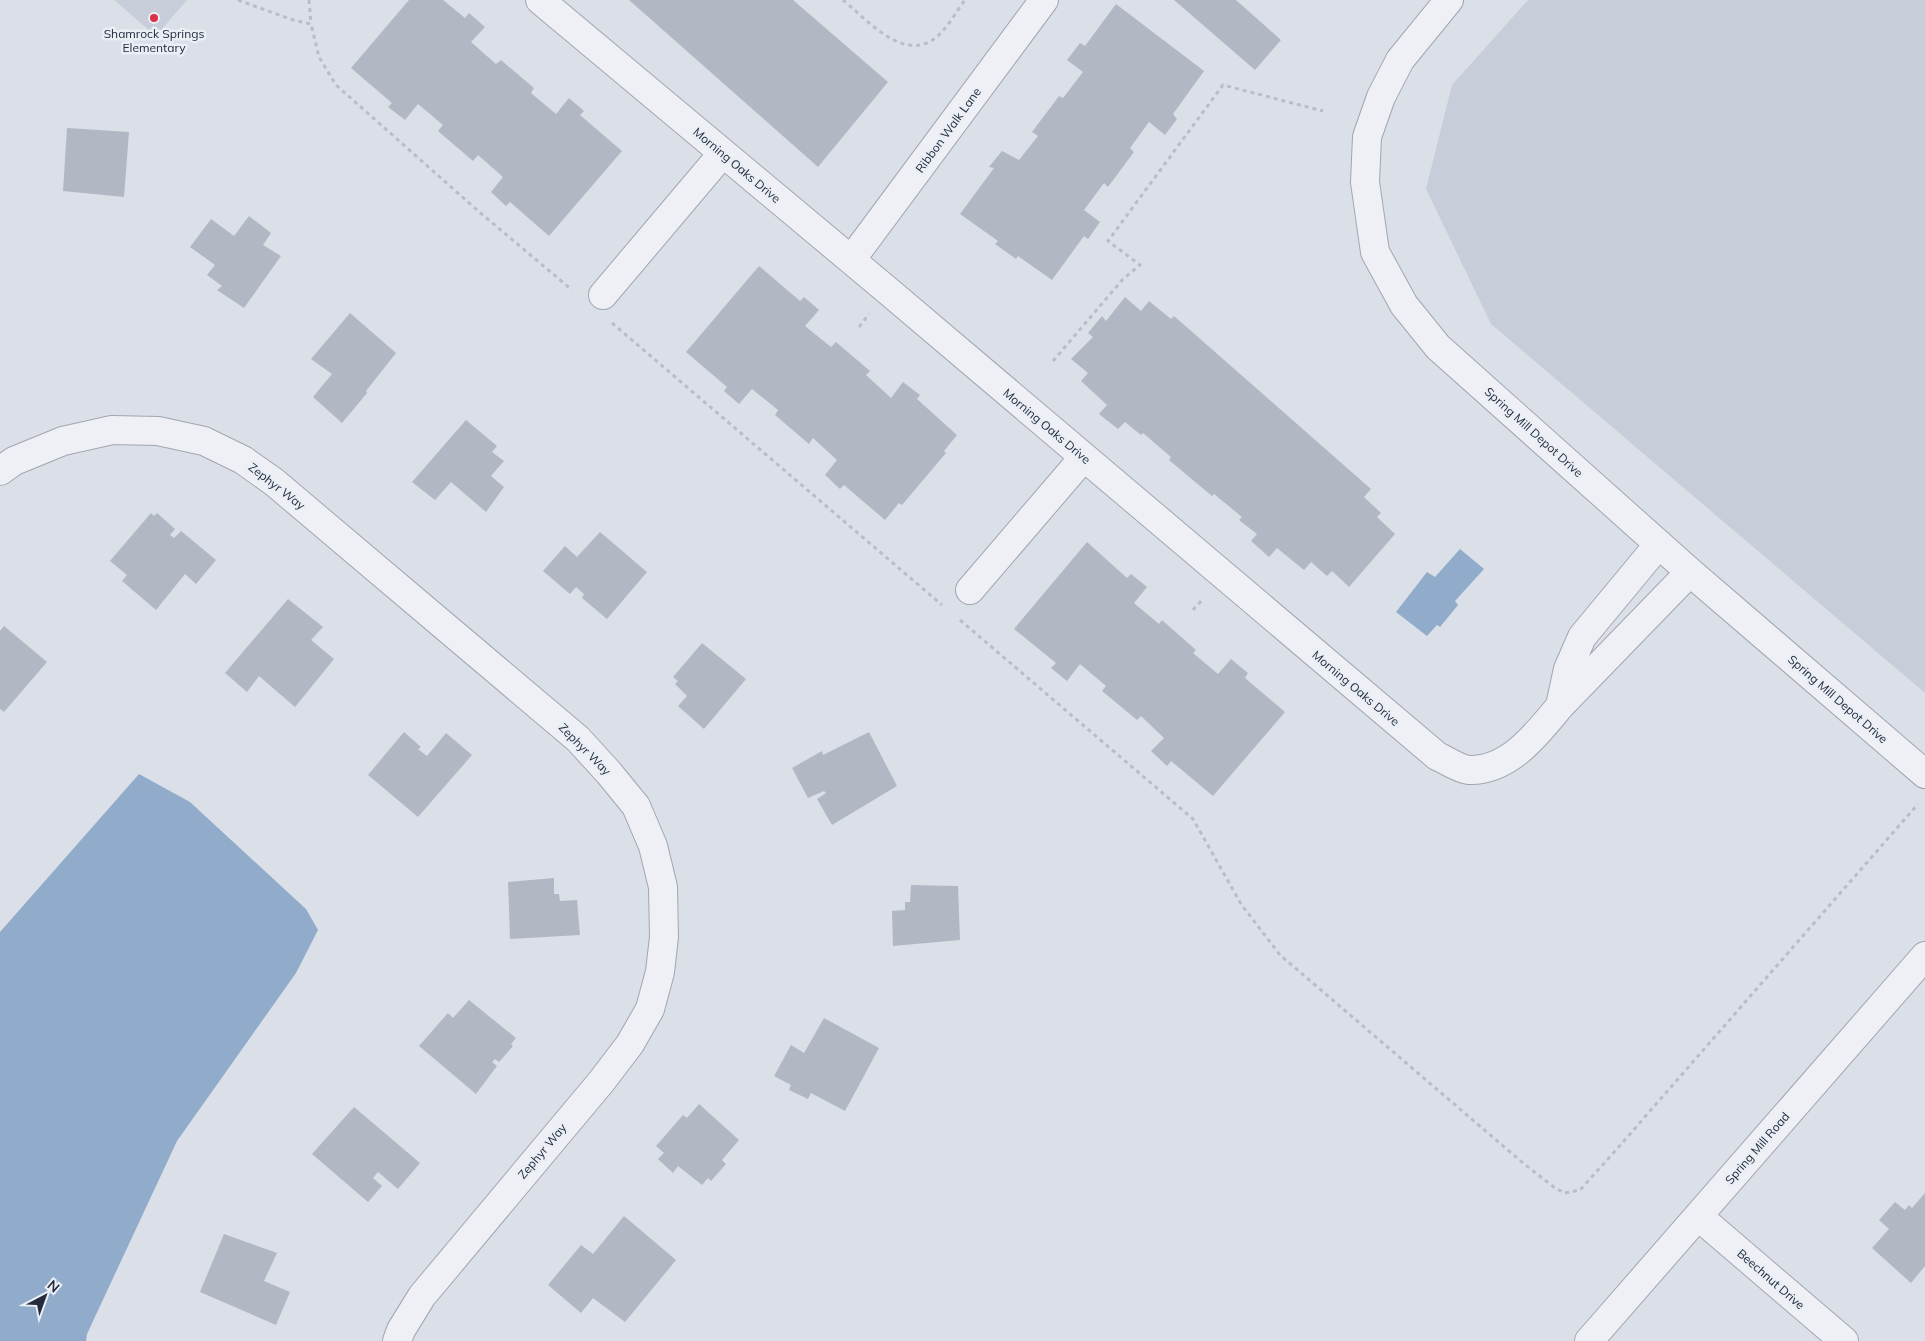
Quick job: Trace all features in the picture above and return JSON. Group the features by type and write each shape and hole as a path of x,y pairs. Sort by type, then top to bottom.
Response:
{"street":[{"name":"Morning Oaks Drive","path":"540,0 851,260 1437,756 1467,770 1492,767 1529,743 1560,706 1690,572"},
{"name":"Ribbon Walk Lane","path":"851,260 1044,0"},
{"name":"Spring Mill Depot Drive","path":"1448,0 1400,60 1381,97 1367,136 1365,182 1375,252 1404,305 1438,347 1658,544 1925,774"},
{"path":"605,307 723,153"},
{"name":"Zephyr Way","path":"0,471 14,461 64,441 112,430 158,430 204,441 243,460 274,482 578,739 636,806 653,846 664,887 664,937 660,972 650,1009 630,1044 601,1082 422,1296 401,1330 397,1341"},
{"path":"970,590 1084,457"},
{"name":"Morning Oaks Drive","path":"1560,706 1568,668 1582,637 1658,544"},
{"name":"Spring Mill Road","path":"1589,1341 1925,956"},
{"name":"Beechnut Drive","path":"1698,1216 1844,1341"}],"path":[{"path":"238,0 293,20 310,24"},
{"path":"309,0 310,24 319,57 336,85 477,210 576,293"},
{"path":"843,0 889,38 905,46 918,46 932,41 942,31 965,0"},
{"path":"1053,361 1123,280 1140,264 1108,241 1223,85 1323,111"},
{"path":"605,307 945,607"},
{"path":"952,614 1193,819 1240,904 1280,956 1523,1163 1555,1188 1565,1193 1580,1190 1914,809"}],"shaded area":[{"name":"Shamrock Springs Elementary","path":"114,0 187,0 156,36"},
{"path":"1528,0 1925,0 1925,693 1491,324 1426,189 1452,85"}],"water":[{"path":"1460,549 1484,569 1455,601 1458,605 1440,627 1437,625 1427,636 1396,612 1427,572 1435,577"},
{"path":"139,774 190,802 306,909 318,930 296,973 177,1141 87,1334 86,1341 0,1341 0,932"}],"building":[{"path":"409,0 443,0 465,18 469,13 485,27 471,42 496,64 501,60 534,88 531,93 556,114 569,98 584,111 580,115 622,151 549,236 510,202 506,206 491,192 503,177 478,155 473,161 438,131 443,125 418,104 405,120 388,107 392,103 351,68"},
{"path":"629,0 793,0 888,82 818,167"},
{"path":"1174,0 1236,0 1281,40 1255,70"},
{"path":"1116,4 1204,71 1173,114 1177,119 1165,135 1149,122 1130,148 1134,152 1108,187 1104,183 1084,210 1100,222 1088,239 1084,236 1052,280 1018,256 1016,259 995,244 998,241 960,214 994,168 989,167 1002,151 1019,160 1038,136 1032,132 1059,96 1063,98 1083,72 1067,60 1080,43 1085,46"},
{"path":"67,128 129,132 124,197 63,191"},
{"path":"249,216 271,233 263,245 281,256 244,308 217,290 222,286 207,275 215,265 190,247 211,219 234,236"},
{"path":"759,266 800,301 804,297 819,310 805,326 831,347 836,342 870,371 866,375 891,398 903,382 920,395 917,399 957,435 944,451 946,453 902,505 899,503 885,520 844,485 840,489 825,475 837,460 813,438 809,444 775,415 778,410 752,389 739,404 724,391 727,387 686,352"},
{"path":"1125,297 1141,311 1149,301 1171,319 1174,316 1371,489 1364,497 1381,513 1377,517 1395,534 1349,587 1332,571 1327,576 1311,562 1304,570 1277,548 1269,557 1251,541 1257,534 1239,520 1242,517 1214,494 1212,496 1169,460 1171,457 1143,433 1141,435 1125,422 1118,429 1099,414 1107,405 1081,381 1088,373 1071,359 1093,337 1088,333 1102,316 1106,321"},
{"path":"350,313 396,353 342,423 313,397 332,374 311,359"},
{"path":"466,420 497,446 492,452 504,461 491,476 504,487 486,512 451,482 435,500 412,482"},
{"path":"151,513 154,516 157,513 175,529 170,535 174,538 181,531 216,560 196,584 185,574 156,610 122,581 127,575 110,561"},
{"path":"600,532 647,572 607,619 582,598 584,594 576,587 570,594 543,571 565,546 577,557"},
{"path":"1087,542 1127,578 1131,574 1147,587 1134,603 1159,624 1162,620 1196,650 1193,653 1218,674 1231,659 1248,673 1245,678 1285,712 1213,796 1171,761 1167,766 1151,751 1164,738 1141,716 1137,720 1102,691 1106,686 1080,664 1067,681 1051,668 1056,663 1014,629"},
{"path":"288,599 323,627 311,640 334,659 295,707 259,676 247,692 225,673"},
{"path":"4,626 47,662 4,712 0,709 0,631"},
{"path":"702,643 746,679 704,729 678,706 687,696 675,684 678,681 673,677"},
{"path":"404,732 421,747 418,749 427,756 446,733 472,755 418,817 368,775"},
{"path":"869,732 897,786 832,825 817,799 826,793 824,791 808,798 792,768 822,751 823,755"},
{"path":"554,878 554,894 559,894 560,901 577,900 580,935 510,939 508,882"},
{"path":"911,885 958,886 960,940 893,946 892,911 905,910 905,902 910,902"},
{"path":"469,1000 516,1038 511,1044 513,1046 499,1062 495,1059 492,1062 497,1066 476,1094 419,1046 448,1013 453,1018"},
{"path":"824,1018 879,1048 845,1111 811,1093 808,1099 789,1090 791,1085 774,1076 791,1045 804,1053"},
{"path":"699,1104 739,1140 722,1160 726,1164 711,1181 708,1178 702,1185 678,1166 673,1173 658,1159 664,1153 656,1146 683,1115 687,1118"},
{"path":"354,1107 420,1163 398,1189 378,1172 373,1178 382,1186 368,1202 312,1154"},
{"path":"1925,1193 1925,1266 1911,1283 1872,1248 1889,1229 1879,1220 1895,1202 1905,1210 1909,1205 1912,1208"},
{"path":"624,1216 676,1260 625,1322 593,1298 581,1313 548,1285 581,1245 593,1254"},
{"path":"224,1234 277,1253 264,1281 290,1292 276,1325 200,1292"}],"place":[{"name":"Shamrock Springs Elementary","path":"154,18"}]}
